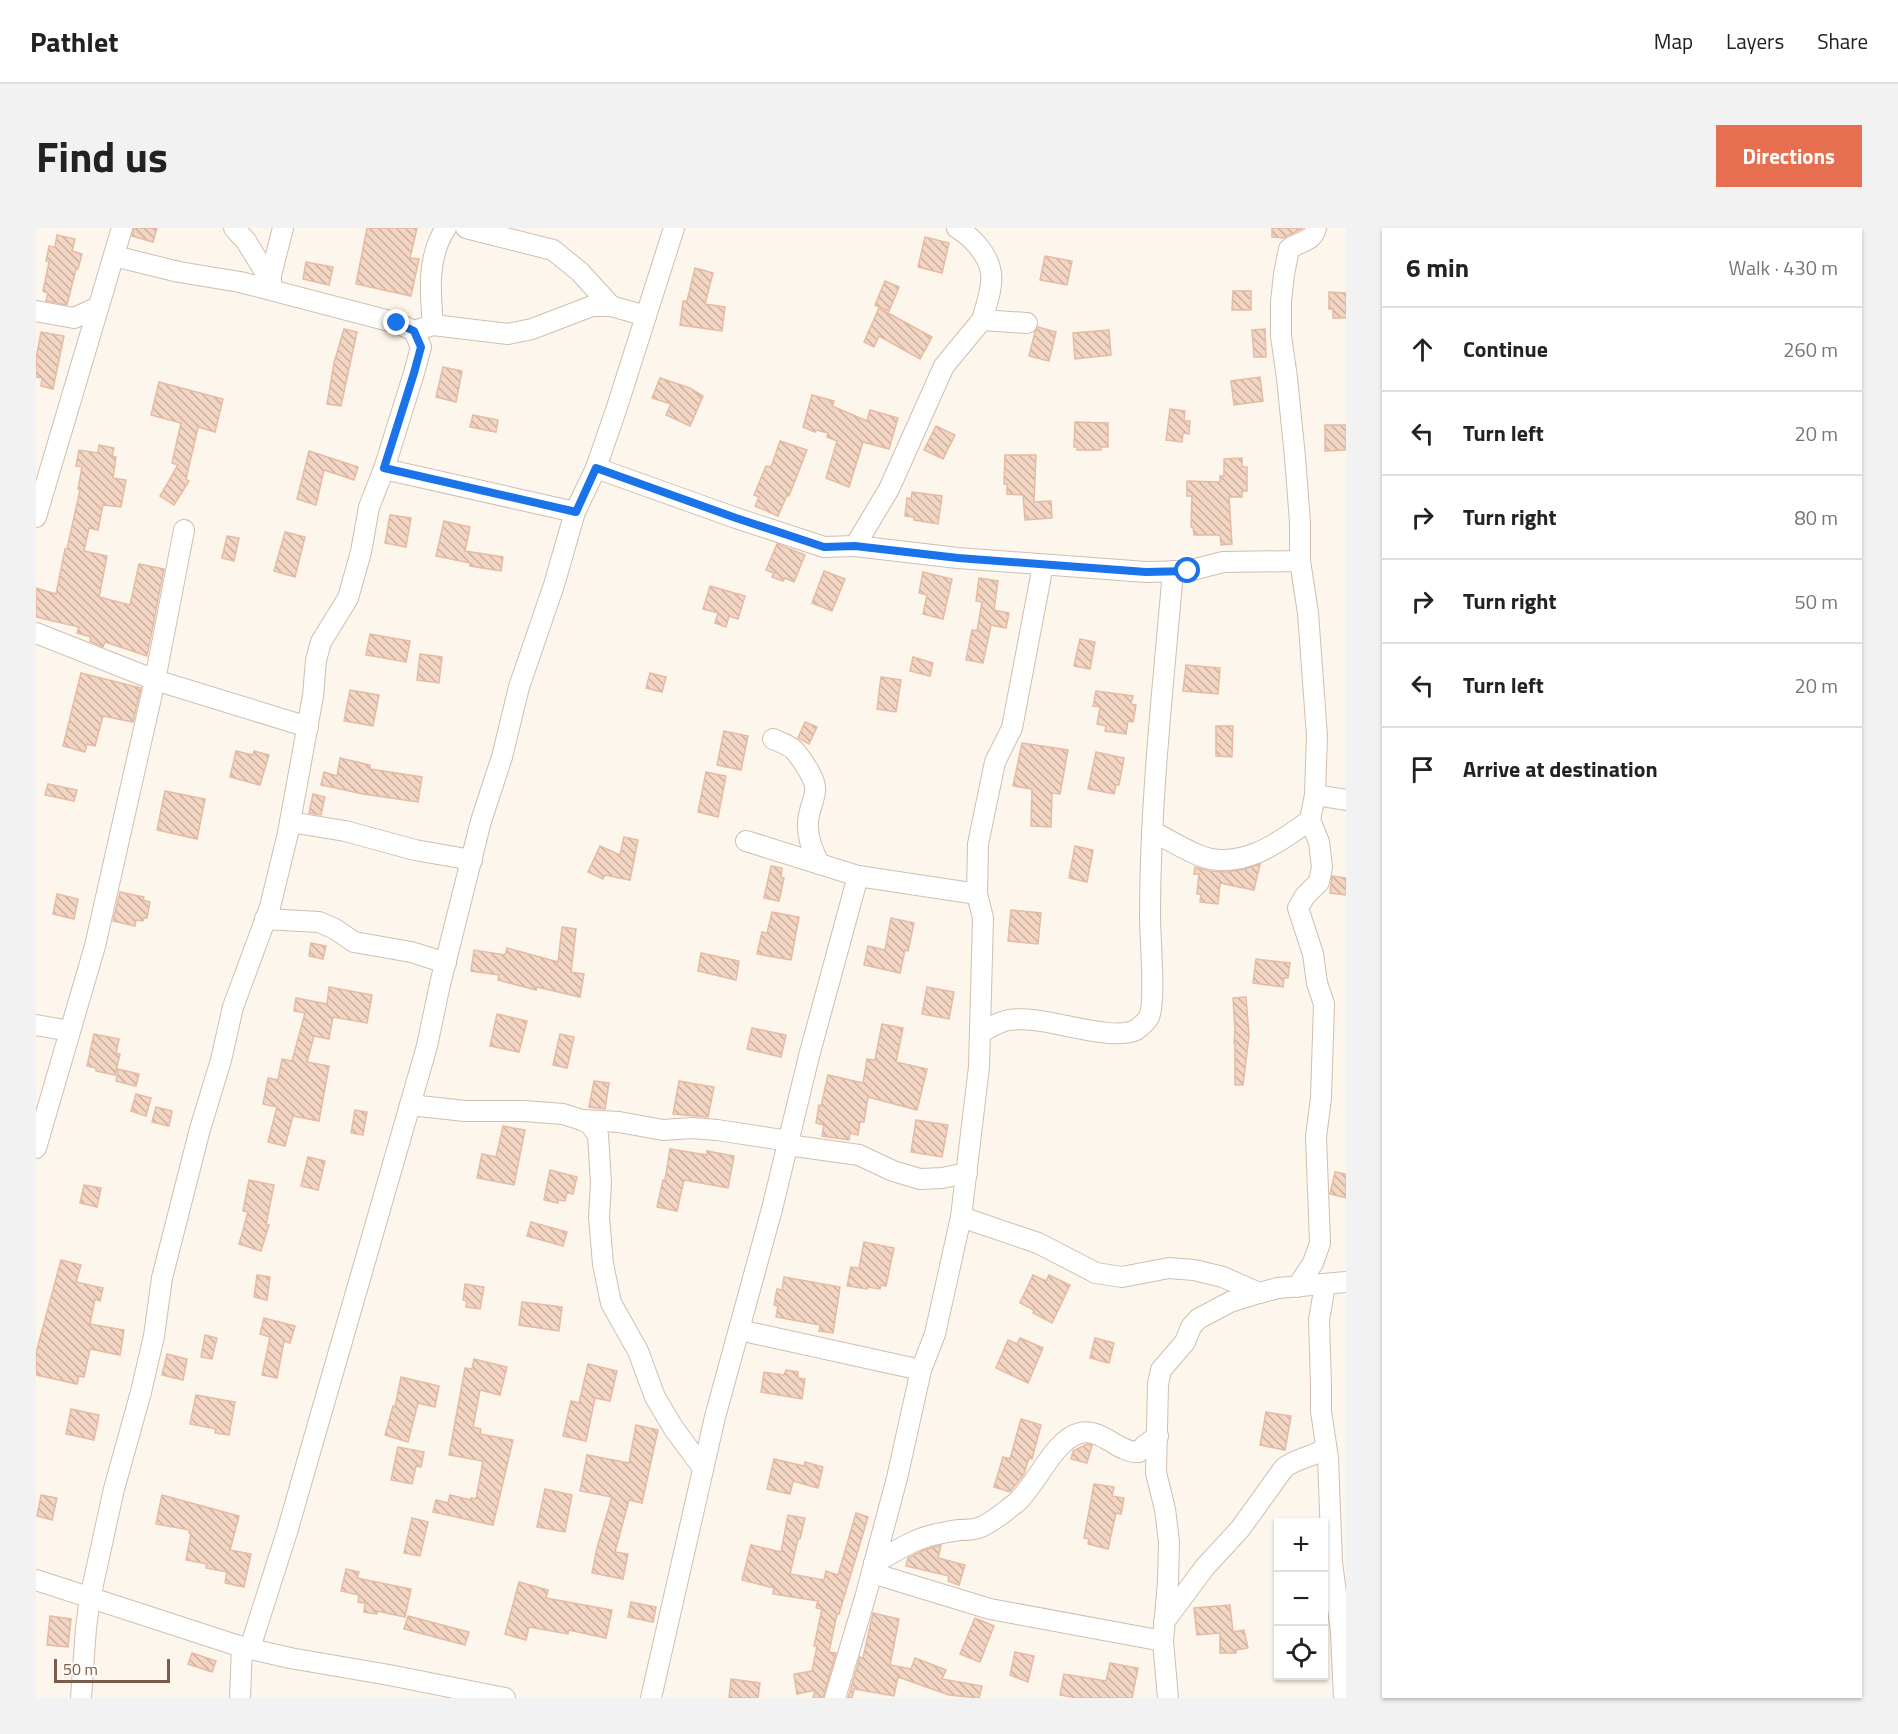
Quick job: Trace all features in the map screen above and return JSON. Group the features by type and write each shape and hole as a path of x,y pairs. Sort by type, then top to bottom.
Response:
{"street":[{"path":"36,517 122,228"},
{"path":"234,228 246,241 271,286"},
{"path":"271,286 271,274 283,228"},
{"path":"433,325 430,287 437,242 446,228"},
{"path":"466,228 552,250 580,272 611,306"},
{"path":"240,1698 246,1648 287,1532 427,1046 481,821 502,757 519,687 576,512 596,468 674,228"},
{"path":"855,546 889,489 944,366 982,320 989,296 991,273 986,257 964,232 957,228"},
{"path":"1297,1287 1313,1263 1320,1243 1316,1137 1321,1098 1324,1004 1298,908 1305,896 1319,882 1322,867 1319,842 1310,820 1316,795 1317,736 1308,613 1300,561 1300,522 1295,457 1281,336 1281,302 1289,249 1297,243 1309,240 1316,228"},
{"path":"81,1698 90,1598 114,1489 141,1392 154,1336 162,1278 190,1169 221,1060 233,1007 265,919 290,822 313,696 315,660 321,642 348,598 361,552 369,507 384,468 421,347 414,331 397,323 271,286 179,272 114,256"},
{"path":"414,331 433,325 508,334 532,329 592,306 611,306 646,316"},
{"path":"36,311 74,318 99,307"},
{"path":"982,320 1027,323"},
{"path":"384,468 576,512"},
{"path":"596,468 824,547 855,546 958,558 1146,572 1188,571 1223,562 1300,561"},
{"path":"36,1149 95,946 155,680 184,530"},
{"path":"835,1698 897,1478 921,1370 935,1334 961,1217 979,1067 983,918 978,894 978,844 995,762 1012,728 1043,565"},
{"path":"980,1033 998,1023 1011,1020 1043,1021 1117,1033 1136,1030 1149,1018 1153,1003 1150,935 1156,755 1173,571"},
{"path":"36,633 155,680 308,727"},
{"path":"773,739 793,749 815,784 807,822 809,840 819,864"},
{"path":"1316,795 1346,800"},
{"path":"1152,831 1200,856 1222,860 1245,858 1272,846 1310,820"},
{"path":"290,822 345,831 415,850 472,860"},
{"path":"746,841 858,876 978,894"},
{"path":"651,1698 704,1468 809,1056 858,876"},
{"path":"265,919 319,922 335,929 354,942 411,952 446,963"},
{"path":"36,1025 70,1031"},
{"path":"410,1105 563,1114 590,1124 598,1135 601,1183 599,1217 603,1264 611,1303 638,1351 655,1396 674,1429 704,1468"},
{"path":"582,1120 620,1122 663,1130 692,1128 717,1130 859,1155 893,1171 920,1179 967,1173"},
{"path":"961,1217 1038,1243 1096,1273 1122,1277 1168,1268 1194,1270 1223,1277 1259,1293"},
{"path":"1168,1698 1163,1631 1169,1542 1165,1509 1156,1473 1158,1384 1161,1370 1185,1342 1191,1327 1198,1319 1230,1302 1278,1288 1346,1282"},
{"path":"1325,1285 1319,1320 1321,1411 1326,1448 1332,1562 1341,1632 1344,1698"},
{"path":"739,1330 921,1370"},
{"path":"873,1568 915,1541 934,1535 978,1528 992,1520 1017,1502 1030,1488 1067,1438 1082,1432 1099,1436 1132,1453 1139,1452 1145,1444 1158,1436"},
{"path":"1163,1631 1205,1567 1240,1529 1284,1468 1292,1462 1316,1455 1326,1448"},
{"path":"873,1568 990,1609 1163,1631"},
{"path":"36,1580 246,1648 498,1697"}],"building":[{"path":"134,228 157,228 153,242 132,236"},
{"path":"367,228 417,228 410,258 419,259 411,296 356,284"},
{"path":"1272,228 1303,228 1284,238 1272,237"},
{"path":"57,235 75,239 72,251 82,254 67,305 46,301 48,293 43,291 49,262 46,261 49,246 55,247"},
{"path":"925,237 949,243 942,273 918,267"},
{"path":"1045,256 1072,261 1067,285 1040,280"},
{"path":"306,262 333,267 329,285 303,279"},
{"path":"695,268 713,273 705,304 725,307 722,331 680,325 683,301 687,301"},
{"path":"885,281 899,287 889,311 875,305"},
{"path":"1233,291 1251,291 1251,310 1232,310"},
{"path":"1329,292 1346,293 1346,318 1333,318 1333,309 1329,309"},
{"path":"879,308 932,337 920,359 879,336 874,347 864,342"},
{"path":"1038,327 1056,332 1049,361 1029,356"},
{"path":"344,329 357,332 341,406 327,404 334,363"},
{"path":"1265,329 1266,357 1254,357 1252,330"},
{"path":"1109,330 1111,355 1075,359 1073,333"},
{"path":"41,332 64,336 53,389 41,386 42,378 36,377 36,359"},
{"path":"443,367 462,371 456,402 436,397"},
{"path":"1260,377 1263,401 1234,405 1231,381"},
{"path":"660,378 690,388 703,396 690,426 666,415 671,404 652,398"},
{"path":"159,382 223,399 215,432 198,427 186,479 189,481 174,505 160,496 178,465 172,463 181,423 151,415"},
{"path":"812,395 834,401 832,406 867,421 870,410 898,418 889,449 863,442 849,487 826,478 837,441 827,437 828,433 816,430 815,432 803,427"},
{"path":"1170,409 1185,411 1184,421 1190,421 1189,434 1183,433 1182,442 1166,440"},
{"path":"473,415 498,420 496,432 470,427"},
{"path":"1075,422 1108,423 1108,447 1101,447 1101,450 1077,450 1077,447 1074,447"},
{"path":"1325,425 1346,425 1346,450 1325,451"},
{"path":"936,426 955,435 943,459 924,450"},
{"path":"780,441 807,450 789,496 787,495 778,516 755,506 759,497 754,495 766,466 771,467"},
{"path":"99,445 114,448 112,456 116,457 113,478 126,480 121,507 103,505 98,530 89,528 84,551 107,556 99,597 130,605 139,564 164,569 147,656 105,642 103,647 90,641 91,637 77,633 79,627 36,617 36,588 56,594 80,490 78,489 82,467 76,466 79,450 98,453"},
{"path":"309,451 358,467 354,480 324,470 316,505 297,499"},
{"path":"1005,455 1036,455 1034,502 1051,501 1052,518 1025,520 1023,495 1007,494 1007,484 1004,484"},
{"path":"1242,458 1242,467 1247,467 1247,491 1242,491 1242,497 1229,497 1232,544 1221,545 1220,535 1194,535 1193,527 1191,527 1192,496 1187,496 1187,481 1220,482 1220,476 1224,476 1224,459"},
{"path":"912,492 942,496 938,524 905,516 907,498 911,499"},
{"path":"390,515 411,518 406,547 385,543"},
{"path":"444,521 470,527 465,551 503,557 501,571 470,566 470,563 436,556"},
{"path":"285,532 305,537 295,577 274,571"},
{"path":"227,536 239,538 234,561 222,558"},
{"path":"777,544 805,555 794,582 785,578 783,581 772,577 774,573 766,570"},
{"path":"824,571 845,579 832,611 812,603"},
{"path":"923,572 952,579 943,619 923,614 927,595 919,593"},
{"path":"979,578 998,581 994,610 1009,613 1006,628 991,625 983,663 966,660 972,630 977,631 982,602 976,601"},
{"path":"710,586 745,596 738,619 729,616 726,627 715,623 718,613 703,609"},
{"path":"370,634 410,641 406,662 366,655"},
{"path":"1080,639 1095,642 1090,669 1074,666"},
{"path":"420,654 442,657 439,683 417,680"},
{"path":"913,657 933,663 930,676 910,671"},
{"path":"1186,665 1220,668 1218,694 1183,691"},
{"path":"81,673 141,688 133,722 103,716 95,746 87,744 85,752 63,746"},
{"path":"650,673 666,677 662,692 646,688"},
{"path":"881,677 901,680 896,712 877,709"},
{"path":"350,690 379,695 373,726 344,721"},
{"path":"1096,691 1133,696 1131,704 1136,705 1133,722 1128,721 1126,734 1105,731 1106,726 1097,724 1100,707 1093,706"},
{"path":"805,722 817,727 809,744 798,738"},
{"path":"1216,726 1233,726 1232,757 1216,756"},
{"path":"724,731 748,736 741,770 717,765"},
{"path":"1022,743 1068,750 1060,794 1052,793 1051,827 1031,826 1032,789 1013,786"},
{"path":"236,751 253,755 254,751 269,755 260,785 230,777"},
{"path":"1096,752 1124,758 1119,785 1116,785 1114,794 1088,789"},
{"path":"340,758 370,765 370,769 422,777 418,802 321,785 324,772 337,776"},
{"path":"706,772 726,776 718,817 698,812"},
{"path":"48,784 77,790 74,801 45,795"},
{"path":"165,791 205,799 197,839 157,830"},
{"path":"313,794 325,797 321,815 309,813"},
{"path":"624,837 638,840 630,880 605,875 603,879 588,872 600,846 620,855"},
{"path":"1075,846 1093,850 1087,882 1069,878"},
{"path":"1260,864 1254,890 1220,883 1218,904 1200,902 1201,894 1197,894 1199,874 1194,874 1195,867 1228,872"},
{"path":"771,866 782,868 781,877 784,878 779,901 764,898"},
{"path":"1332,876 1346,878 1346,895 1330,893"},
{"path":"120,892 144,897 143,900 150,902 147,918 143,921 136,920 135,926 113,921"},
{"path":"57,894 78,899 74,919 53,914"},
{"path":"1011,910 1041,913 1038,944 1008,941"},
{"path":"772,912 799,917 791,960 757,954 762,932 767,933"},
{"path":"891,918 914,923 900,973 864,965 868,946 885,950"},
{"path":"562,927 576,929 571,972 584,974 580,997 537,987 536,990 498,980 499,975 471,971 474,950 505,955 507,948 558,962"},
{"path":"311,943 326,946 323,959 309,956"},
{"path":"701,953 739,961 736,980 698,971"},
{"path":"1256,959 1290,963 1288,978 1284,978 1283,987 1253,983"},
{"path":"329,987 372,995 367,1023 333,1017 329,1039 314,1036 307,1062 329,1066 319,1121 293,1116 285,1146 268,1142 277,1107 263,1104 268,1078 278,1080 282,1059 292,1061 305,1013 294,1011 296,998 327,1004"},
{"path":"927,987 954,992 949,1019 922,1014"},
{"path":"1246,997 1249,1035 1243,1085 1235,1085 1233,998"},
{"path":"497,1014 527,1021 519,1052 490,1046"},
{"path":"882,1024 903,1028 896,1062 927,1069 917,1110 868,1097 864,1122 860,1122 858,1135 850,1133 849,1140 822,1136 824,1125 816,1123 828,1075 863,1083 867,1059 875,1060"},
{"path":"752,1028 786,1035 781,1057 747,1049"},
{"path":"94,1034 119,1039 116,1053 120,1054 115,1075 96,1071 96,1068 87,1066"},
{"path":"560,1034 574,1037 567,1068 553,1065"},
{"path":"118,1069 139,1074 136,1086 116,1081"},
{"path":"594,1081 609,1083 605,1109 589,1107"},
{"path":"679,1081 714,1087 708,1117 673,1114"},
{"path":"136,1094 151,1098 146,1116 131,1111"},
{"path":"156,1107 172,1111 169,1126 152,1122"},
{"path":"355,1110 367,1112 363,1135 351,1133"},
{"path":"916,1120 948,1125 942,1157 911,1152"},
{"path":"503,1126 525,1130 514,1185 477,1178 482,1154 496,1157"},
{"path":"670,1149 707,1155 707,1151 734,1156 728,1188 684,1180 677,1211 657,1207 663,1180 665,1180"},
{"path":"308,1157 325,1161 318,1190 301,1186"},
{"path":"550,1170 577,1177 573,1194 567,1193 565,1201 558,1200 558,1203 544,1200"},
{"path":"1335,1172 1346,1174 1346,1198 1330,1194"},
{"path":"249,1180 274,1185 266,1225 269,1225 261,1251 239,1244 248,1212 243,1211"},
{"path":"84,1185 101,1188 97,1207 80,1203"},
{"path":"531,1222 567,1232 563,1246 527,1236"},
{"path":"864,1242 894,1248 886,1286 881,1285 880,1289 847,1286 851,1267 859,1268"},
{"path":"61,1260 81,1265 76,1282 103,1288 100,1301 95,1299 90,1324 124,1330 120,1355 90,1349 84,1377 79,1376 77,1384 36,1375 36,1353"},
{"path":"257,1275 270,1277 267,1300 254,1297"},
{"path":"1033,1275 1046,1281 1049,1275 1070,1285 1052,1323 1020,1303"},
{"path":"784,1277 840,1287 833,1333 819,1331 820,1325 776,1317 778,1306 774,1305 777,1289 782,1290"},
{"path":"465,1284 484,1287 480,1309 466,1307 467,1301 463,1300"},
{"path":"522,1302 562,1307 559,1331 519,1325"},
{"path":"264,1318 295,1326 290,1343 284,1341 277,1378 262,1375 270,1337 260,1334"},
{"path":"205,1335 217,1338 212,1359 201,1357"},
{"path":"1020,1338 1043,1348 1028,1383 996,1368 1008,1340 1017,1344"},
{"path":"1095,1338 1114,1343 1109,1363 1090,1358"},
{"path":"167,1354 187,1359 183,1380 162,1375"},
{"path":"474,1359 507,1367 500,1395 480,1390 473,1427 481,1429 480,1434 513,1440 493,1525 433,1512 436,1500 448,1503 450,1495 476,1499 483,1461 449,1455 465,1368 472,1369"},
{"path":"588,1364 617,1371 610,1401 595,1398 586,1441 563,1436 571,1401 579,1403"},
{"path":"786,1370 798,1372 798,1378 805,1379 802,1399 761,1392 764,1372 784,1375"},
{"path":"401,1377 439,1386 435,1407 418,1403 408,1442 385,1435 393,1406 395,1407"},
{"path":"196,1395 235,1402 229,1435 215,1433 216,1429 190,1424"},
{"path":"71,1409 99,1415 94,1440 66,1434"},
{"path":"1266,1412 1291,1416 1285,1450 1260,1445"},
{"path":"1021,1419 1041,1425 1032,1459 1029,1458 1024,1474 1010,1492 994,1487 1003,1457 1010,1459"},
{"path":"636,1425 658,1430 642,1503 629,1500 615,1552 628,1554 623,1579 592,1573 612,1497 580,1491 587,1455 629,1463"},
{"path":"1087,1444 1092,1445 1087,1463 1071,1459 1073,1451"},
{"path":"398,1447 424,1452 421,1467 416,1466 412,1484 391,1480"},
{"path":"774,1459 804,1466 805,1462 823,1467 818,1488 793,1481 790,1494 767,1489"},
{"path":"1094,1484 1114,1487 1112,1496 1124,1498 1121,1514 1116,1513 1108,1549 1088,1544 1089,1539 1084,1538"},
{"path":"545,1489 572,1495 565,1532 537,1527"},
{"path":"41,1495 57,1498 52,1520 37,1516"},
{"path":"162,1495 239,1516 230,1550 251,1554 244,1587 225,1583 227,1572 206,1568 207,1564 186,1560 190,1530 156,1524"},
{"path":"856,1513 868,1517 839,1614 837,1614 829,1652 836,1653 823,1698 813,1698 815,1690 797,1694 794,1674 812,1671 817,1646 814,1646 822,1609 816,1608 818,1601 773,1594 774,1588 742,1580 751,1545 781,1552 788,1515 805,1518 790,1574 824,1580 826,1571 838,1575"},
{"path":"412,1518 428,1522 420,1556 404,1553"},
{"path":"941,1545 938,1558 965,1565 959,1585 948,1581 949,1576 906,1566 908,1558"},
{"path":"346,1569 359,1572 357,1578 411,1589 405,1617 377,1611 377,1614 364,1612 365,1603 358,1602 359,1595 341,1591"},
{"path":"519,1582 548,1590 546,1598 612,1610 606,1638 569,1630 568,1634 529,1627 526,1640 505,1634"},
{"path":"631,1602 656,1607 653,1622 628,1617"},
{"path":"1230,1605 1233,1632 1244,1630 1248,1648 1236,1650 1236,1653 1220,1653 1220,1633 1197,1635 1194,1608"},
{"path":"873,1613 899,1619 890,1665 911,1669 915,1658 946,1670 942,1679 982,1686 979,1698 949,1695 898,1677 894,1696 854,1689 852,1698 848,1698 860,1657 863,1658"},
{"path":"50,1616 71,1619 68,1647 47,1645"},
{"path":"408,1616 469,1632 465,1645 404,1629"},
{"path":"975,1618 994,1626 980,1662 960,1654"},
{"path":"1015,1652 1034,1656 1028,1682 1010,1675"},
{"path":"192,1653 216,1661 212,1672 188,1664"},
{"path":"1110,1663 1138,1668 1132,1698 1077,1698 1060,1695 1064,1674 1106,1681"},
{"path":"731,1679 760,1683 758,1698 729,1698"}],"route":[{"path":"397,323 414,331 421,347 384,468 576,512 596,468 824,547 855,546 958,558 1146,572 1188,571"}]}
